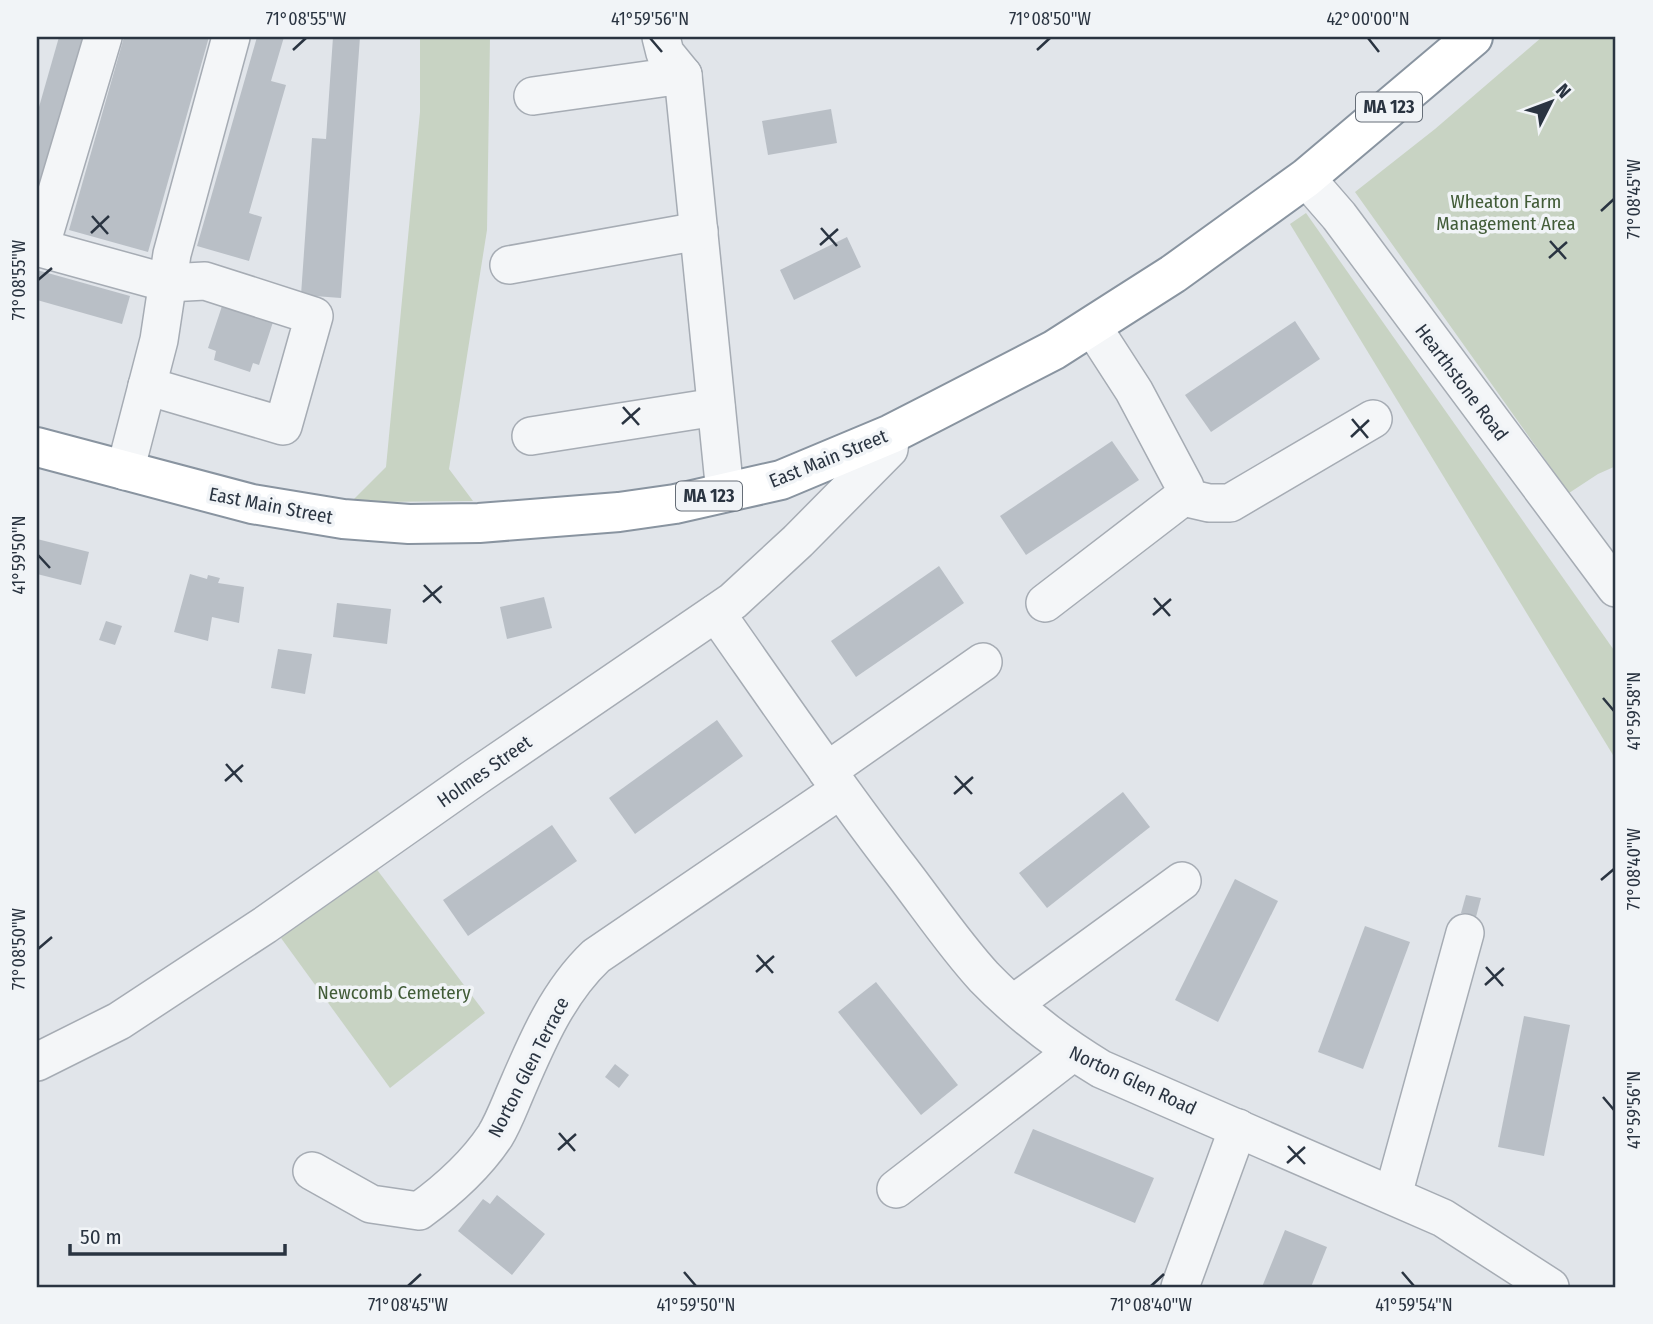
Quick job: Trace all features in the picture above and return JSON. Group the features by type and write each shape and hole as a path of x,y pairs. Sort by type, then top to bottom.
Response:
{"highway":[{"name":"MA 123","path":"1306,178 1473,37"},
{"name":"East Main Street","path":"37,447 252,504 343,519 409,524 479,523 620,512 674,504 781,480 891,434 1054,350 1174,274 1306,178"}],"street":[{"path":"103,37 40,248 167,283 205,281 314,316 283,426 147,386"},
{"path":"125,471 159,341 172,254 231,37"},
{"path":"661,37 665,53 683,75 725,493"},
{"path":"533,96 683,75"},
{"name":"Hearthstone Road","path":"1306,178 1347,227 1616,588"},
{"path":"509,265 699,231"},
{"path":"1045,603 1183,497 1185,487 1140,403 1092,326"},
{"path":"531,436 716,407"},
{"path":"1183,497 1209,503 1230,503 1373,419"},
{"name":"Holmes Street","path":"37,1062 119,1021 242,940 733,601 798,541 889,449 891,434"},
{"name":"Norton Glen Road","path":"716,613 833,781 958,946 1013,1004 1062,1046 1101,1069 1443,1217 1550,1287"},
{"name":"Norton Glen Terrace","path":"312,1171 371,1204 419,1211 428,1205 470,1168 496,1135 545,1025 577,974 596,956 833,781 983,662"},
{"path":"1013,1004 1182,881"},
{"path":"1393,1195 1465,933"},
{"path":"896,1189 1073,1052"},
{"path":"1180,1287 1238,1128"}],"green space":[{"path":"420,37 490,37 487,230 449,469 473,501 353,500 386,467 420,112"},
{"name":"Wheaton Farm Management Area","path":"1542,37 1616,38 1616,466 1569,493 1355,192 1435,129"},
{"path":"1306,213 1616,653 1616,760 1290,224"},
{"name":"Newcomb Cemetery","path":"375,867 485,1013 390,1088 281,938"}],"building":[{"path":"59,37 84,37 37,197 37,114"},
{"path":"124,37 209,37 148,252 69,230"},
{"path":"257,37 284,37 271,81 286,85 249,213 262,217 249,261 197,246"},
{"path":"333,37 360,37 341,298 301,295 312,138 326,139"},
{"path":"831,109 837,143 768,155 762,121"},
{"path":"847,237 861,267 794,300 780,270"},
{"path":"37,270 130,296 122,324 37,300"},
{"path":"222,306 273,322 259,365 253,363 250,372 214,360 216,351 208,348"},
{"path":"1295,321 1320,359 1211,432 1185,395"},
{"path":"1112,441 1139,480 1026,555 1000,516"},
{"path":"37,539 89,552 81,585 37,574"},
{"path":"939,566 964,603 856,677 831,641"},
{"path":"190,574 207,579 208,575 220,578 218,583 244,587 239,623 212,617 208,641 174,632"},
{"path":"544,597 552,628 507,639 500,607"},
{"path":"337,603 391,609 387,644 333,637"},
{"path":"106,621 122,626 115,645 99,640"},
{"path":"278,649 312,654 305,694 271,688"},
{"path":"717,720 743,756 635,834 609,798"},
{"path":"1123,792 1150,827 1047,908 1019,873"},
{"path":"552,825 577,861 468,936 443,900"},
{"path":"1235,879 1278,901 1218,1022 1175,1000"},
{"path":"1466,895 1481,898 1476,917 1461,913"},
{"path":"1365,926 1410,942 1363,1069 1318,1052"},
{"path":"876,982 958,1085 921,1115 838,1012"},
{"path":"1524,1016 1570,1025 1544,1156 1498,1147"},
{"path":"615,1064 629,1075 619,1088 605,1077"},
{"path":"1033,1129 1154,1178 1135,1223 1014,1173"},
{"path":"497,1195 545,1234 512,1275 458,1231 483,1199 490,1204"},
{"path":"1285,1230 1327,1247 1311,1287 1262,1287"}]}
